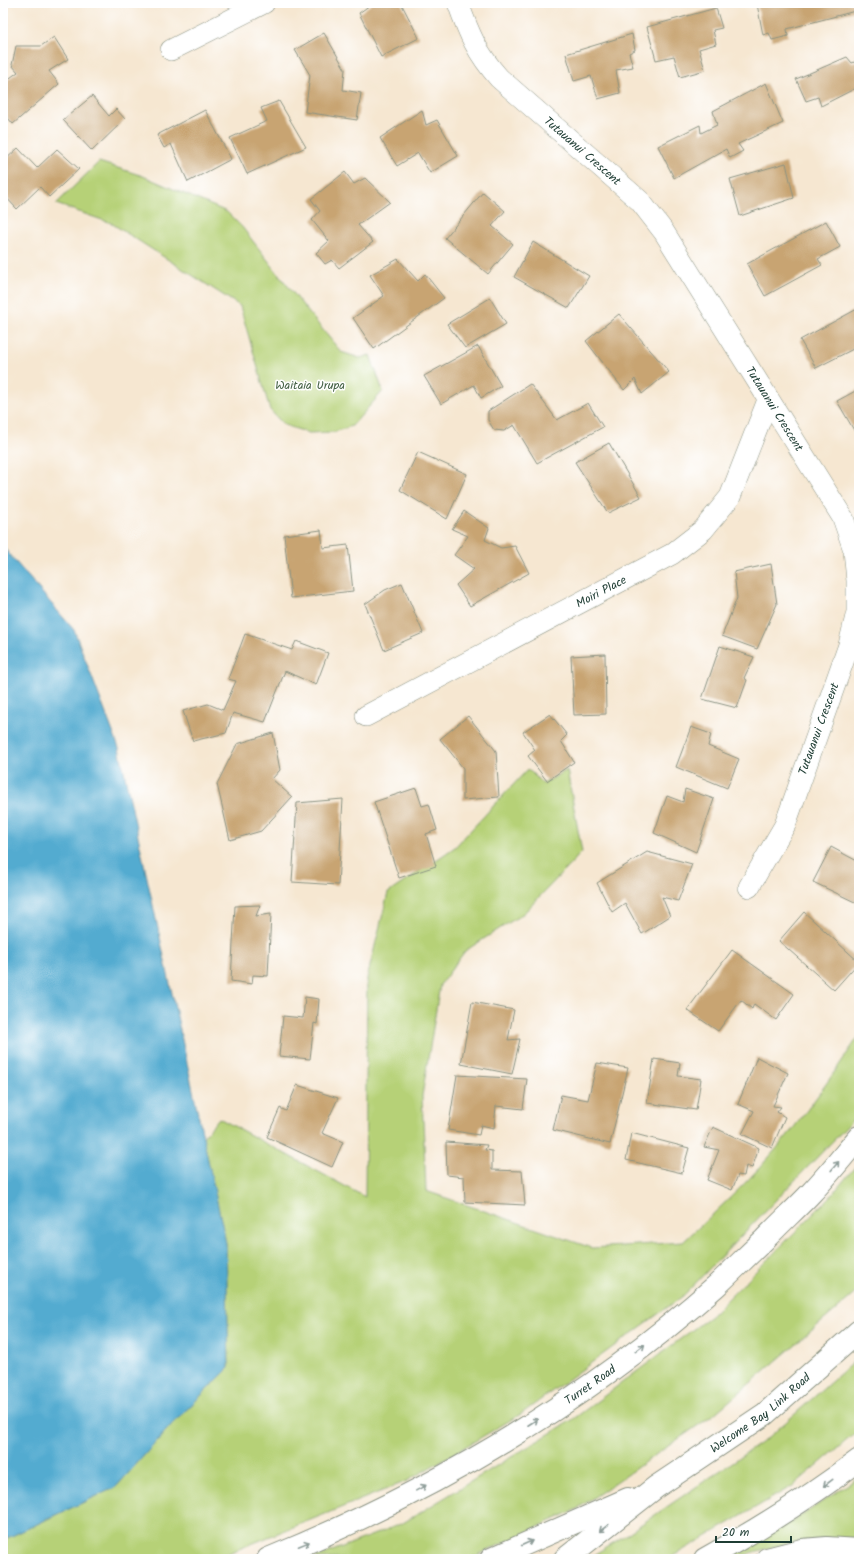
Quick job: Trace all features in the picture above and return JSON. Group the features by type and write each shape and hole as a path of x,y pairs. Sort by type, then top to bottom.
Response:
{"main road":[{"name":"Turret Road","path":"268,1559 322,1537 401,1500 480,1455 597,1381 655,1336 716,1285 811,1194 859,1137"},
{"name":"Welcome Bay Link Road","path":"565,1559 656,1487 765,1414 859,1331"},
{"path":"705,1559 745,1537 808,1498 859,1460"},
{"name":"Welcome Bay Link Road","path":"491,1559 656,1487"},
{"path":"767,1559 802,1550 827,1548 859,1550"}],"street":[{"path":"171,50 264,3"},
{"name":"Tutauanui Crescent","path":"458,3 471,38 483,60 499,78 640,201 664,232 843,518 854,550 857,580 857,612 849,645 785,825 750,887"},
{"name":"Moiri Place","path":"366,716 672,554 703,530 730,497 768,400"}],"green space":[{"name":"Waitaia Urupa","path":"99,162 143,176 227,212 242,227 341,352 360,358 370,355 383,391 352,426 334,432 309,433 284,425 270,410 240,306 111,223 56,204"},
{"path":"528,769 543,784 567,770 582,852 524,913 465,951 440,985 422,1096 426,1191 592,1248 683,1242 739,1189 782,1142 816,1098 859,1036 859,1114 683,1296 521,1414 407,1481 214,1559 3,1559 3,1540 116,1487 172,1424 229,1368 226,1243 203,1137 219,1118 365,1197 367,978 388,893 455,847"},
{"path":"859,1162 859,1290 713,1415 577,1509 469,1559 312,1559 403,1523 572,1420 711,1316 830,1197"},
{"path":"859,1357 859,1430 794,1485 668,1559 587,1559 624,1536 768,1438"},
{"path":"859,1477 859,1539 810,1540 764,1549 733,1559 726,1559 799,1517"}],"water":[{"path":"3,547 74,630 119,748 226,1243 229,1368 172,1424 116,1487 3,1540"}],"building":[{"path":"373,3 401,3 419,38 381,57 359,13"},
{"path":"859,3 859,10 787,29 788,36 772,40 769,33 763,35 757,4"},
{"path":"716,8 722,28 713,30 716,44 699,49 705,70 680,77 674,56 656,60 647,27"},
{"path":"324,33 345,69 343,90 361,93 357,120 305,112 310,75 295,50"},
{"path":"632,34 635,50 629,53 633,67 616,70 620,93 598,99 591,76 574,81 566,54"},
{"path":"54,37 68,59 49,71 59,84 13,124 3,112 3,83 18,72 12,65 16,46 41,46"},
{"path":"847,57 852,63 859,60 859,92 856,88 821,106 818,97 806,101 796,79"},
{"path":"766,83 783,123 738,144 743,151 730,158 726,149 674,178 658,146 700,125 701,133 717,125 713,111"},
{"path":"92,96 109,116 116,109 125,119 92,151 63,120"},
{"path":"279,101 306,147 247,174 230,138 267,121 261,108"},
{"path":"205,110 231,159 188,182 171,144 164,148 157,135"},
{"path":"422,110 426,125 437,120 458,156 430,173 418,153 397,166 380,138"},
{"path":"18,148 37,168 57,149 79,169 49,197 40,187 17,209 3,194 3,162"},
{"path":"786,163 794,198 740,216 730,179"},
{"path":"345,172 354,184 365,178 390,202 358,225 373,242 339,268 332,260 325,264 316,253 329,241 312,220 320,211 311,199"},
{"path":"483,192 505,211 492,226 513,244 488,274 445,238"},
{"path":"826,221 840,247 818,259 822,265 765,296 747,264"},
{"path":"533,242 589,276 569,308 514,277"},
{"path":"398,259 418,281 425,274 444,298 374,349 353,318 384,296 370,275"},
{"path":"490,298 506,324 465,348 447,324"},
{"path":"859,308 859,346 816,368 800,340"},
{"path":"619,314 669,372 642,394 635,379 624,390 586,341"},
{"path":"478,346 501,386 481,398 474,385 441,404 424,376"},
{"path":"530,384 557,420 588,403 603,427 537,463 514,425 504,431 494,430 488,420 488,411"},
{"path":"859,389 859,430 855,432 837,401"},
{"path":"609,443 641,497 608,513 575,462"},
{"path":"418,452 467,474 447,519 400,490"},
{"path":"464,511 489,528 485,540 501,548 515,546 529,573 470,606 456,585 474,569 454,555 468,536 452,529"},
{"path":"321,530 323,548 348,545 353,591 291,598 284,535"},
{"path":"771,564 777,604 757,649 722,636 737,598 734,572"},
{"path":"402,583 423,633 384,650 365,604 385,590"},
{"path":"245,634 292,650 296,641 328,653 316,685 285,671 265,722 233,713 226,733 193,741 183,711 208,704 223,710 236,681 228,679"},
{"path":"720,646 754,657 744,678 747,680 737,708 702,699"},
{"path":"605,654 606,714 574,715 571,656"},
{"path":"550,714 567,735 561,741 574,762 547,781 528,756 535,750 523,732"},
{"path":"468,716 496,751 499,797 463,800 463,768 440,739"},
{"path":"691,727 711,734 708,746 739,759 727,788 676,767"},
{"path":"273,733 280,770 272,779 292,797 261,831 230,840 217,784 237,744"},
{"path":"416,788 422,806 429,804 437,830 426,834 436,866 399,878 374,802"},
{"path":"685,789 714,799 696,852 654,833 667,796 683,802"},
{"path":"343,799 338,885 292,882 297,803"},
{"path":"831,847 859,862 859,904 813,882"},
{"path":"647,852 692,864 678,901 662,897 670,916 642,934 625,903 612,912 597,883"},
{"path":"260,905 256,916 271,914 268,976 253,975 252,984 231,981 235,906"},
{"path":"804,912 859,962 834,990 779,941"},
{"path":"732,950 794,994 776,1020 754,1004 752,1009 741,1000 718,1031 687,1010"},
{"path":"305,997 319,999 317,1024 314,1023 310,1059 279,1056 283,1016 303,1018"},
{"path":"472,1002 514,1010 508,1040 520,1039 512,1074 461,1064"},
{"path":"757,1057 788,1073 773,1106 781,1107 777,1112 785,1117 772,1148 742,1134 754,1111 738,1104"},
{"path":"654,1059 680,1063 678,1076 701,1079 696,1110 647,1103"},
{"path":"597,1063 628,1068 610,1144 553,1130 561,1095 588,1100"},
{"path":"457,1075 527,1079 523,1109 496,1106 494,1128 481,1125 479,1135 448,1130"},
{"path":"297,1085 338,1098 322,1133 343,1142 332,1167 267,1137 280,1108 286,1111"},
{"path":"713,1127 759,1148 752,1168 746,1166 744,1176 738,1175 732,1190 707,1180 719,1150 704,1147"},
{"path":"631,1133 689,1148 682,1173 626,1160"},
{"path":"446,1142 487,1145 485,1150 492,1151 492,1170 522,1171 525,1205 465,1202 464,1177 447,1175"}]}
